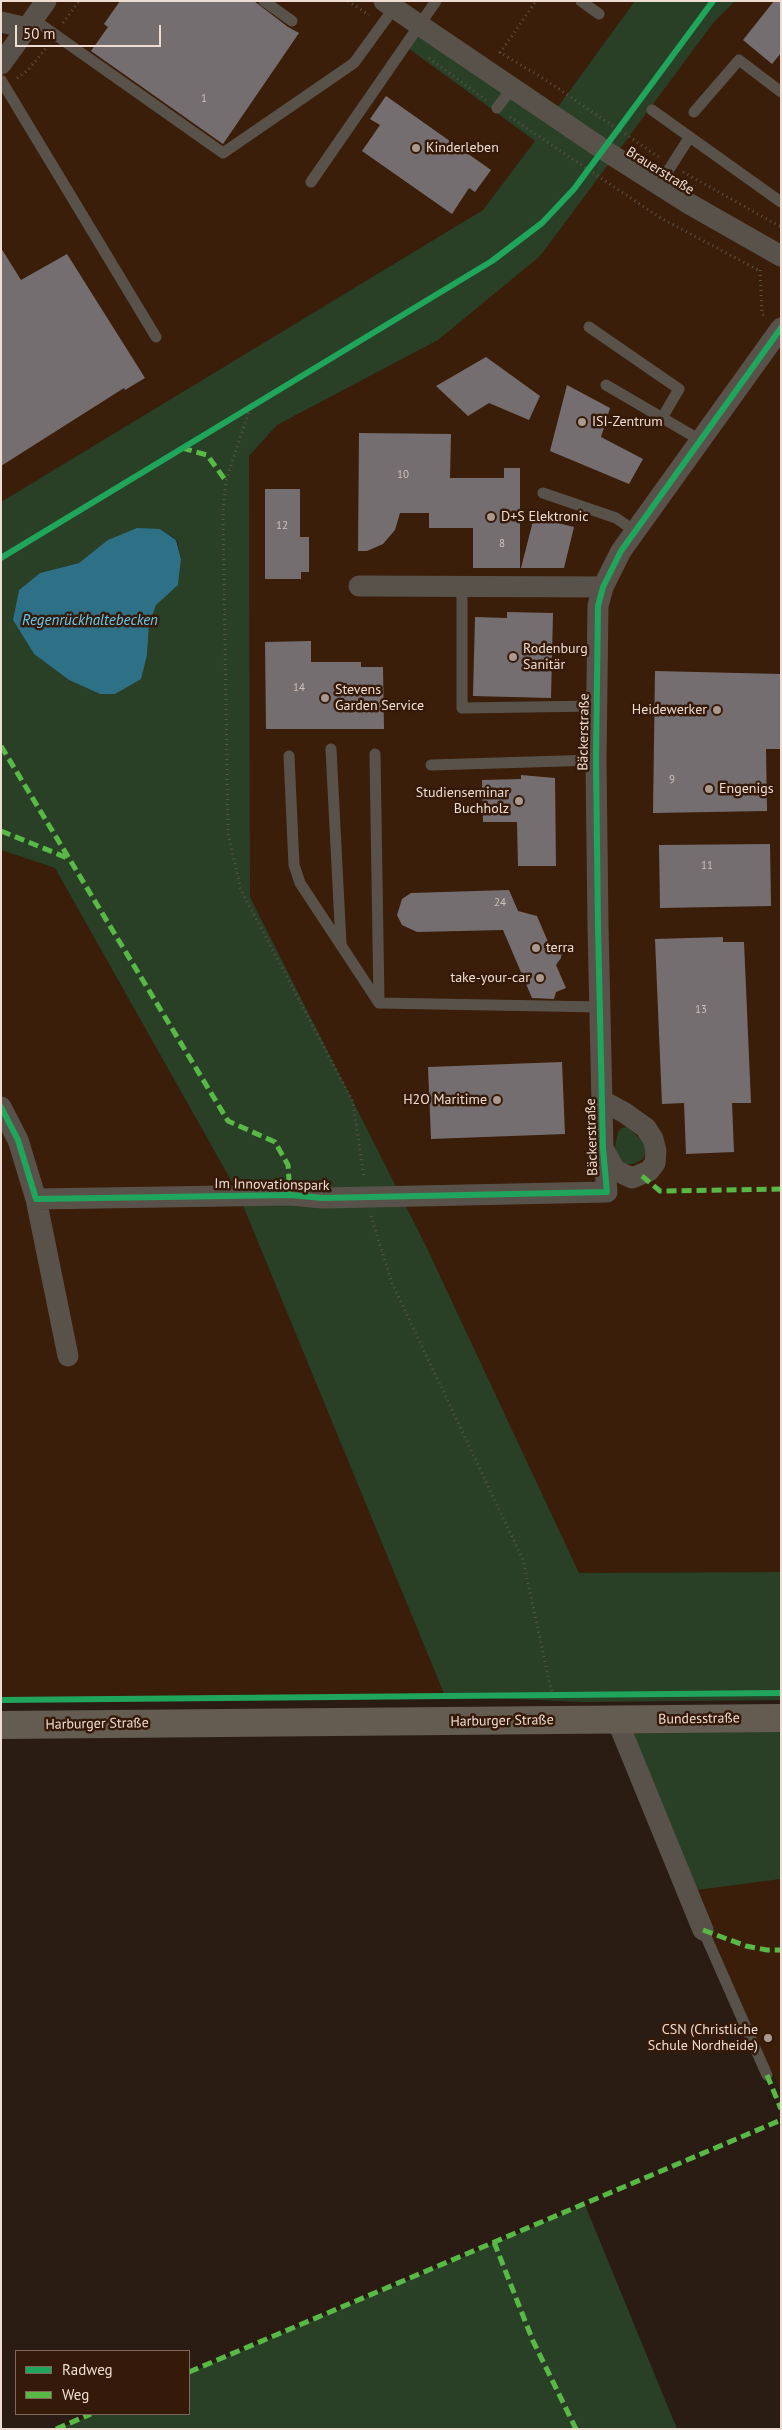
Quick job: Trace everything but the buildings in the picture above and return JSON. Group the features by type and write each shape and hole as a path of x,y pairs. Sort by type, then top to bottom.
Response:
{"main road":[{"name":"Bundesstraße","path":"617,1720 781,1718"},
{"name":"Harburger Straße","path":"1,1725 617,1720"}],"street":[{"path":"1,64 46,1"},
{"name":"Brauerstraße","path":"387,11 413,34 512,88 772,261"},
{"path":"1,22 30,24"},
{"name":"Bäckerstraße","path":"607,1192 603,1149 596,760 598,606 603,587 621,551 700,440 775,324"},
{"path":"359,586 603,587"},
{"name":"Bäckerstraße","path":"603,1101 625,1113 646,1128 653,1139 656,1152 655,1163 649,1171 632,1178 615,1170 603,1149"},
{"path":"1,1107 18,1140 36,1199 68,1356"},
{"name":"Im Innovationspark","path":"36,1199 290,1195 323,1198 607,1192"},
{"path":"617,1720 703,1930"}],"lane":[{"path":"264,1 292,21"},
{"path":"311,182 436,1"},
{"path":"581,1 599,14"},
{"path":"30,24 55,35 223,153 354,63 387,11"},
{"path":"694,112 739,60 781,92"},
{"path":"3,83 156,337"},
{"path":"497,108 512,88"},
{"path":"652,110 781,202"},
{"path":"659,185 689,138"},
{"path":"589,327 679,389 662,418"},
{"path":"606,385 700,440"},
{"path":"543,493 616,518 635,531"},
{"path":"462,586 462,708 597,706"},
{"path":"331,748 342,946"},
{"path":"375,754 379,1003"},
{"path":"289,756 294,865 300,883 379,1003"},
{"path":"431,765 596,760"},
{"path":"379,1003 601,1007"},
{"path":"703,1930 767,2075"}],"path":[{"path":"3,83 28,70 79,1"},
{"path":"348,1 387,11"},
{"path":"500,53 536,1"},
{"path":"413,34 497,108 659,217 760,271"},
{"path":"492,48 541,77 672,165 781,227"},
{"path":"760,271 772,261"},
{"path":"760,271 762,314 775,324"},
{"path":"250,408 226,481 223,513 228,834 241,890 353,1102 367,1197 392,1283 523,1560 552,1694"}],"shaded area":[{"path":"1,1 635,1 552,115 405,45 535,141 483,210 1,502"},
{"path":"735,1 781,1 781,1572 579,1573 426,1246 250,897 249,456 277,425 438,340 637,124 714,22"},
{"path":"1,850 55,868 237,1191 445,1696 1,1700"},
{"name":"CSN (Christliche Schule Nordheide)","path":"781,1879 781,2091 689,1891"}],"green space":[{"path":"635,1 735,1 714,22 540,256 438,340 277,425 249,456 250,897 426,1246 579,1573 781,1572 781,1700 585,1702 445,1696 237,1191 55,868 1,850 1,502 483,210 535,141 404,45 419,25 552,115","holes":["160,529 177,540 181,559 178,585 156,604 149,625 147,655 100,694 69,680 34,654 13,620 19,590 40,573 79,563"]},
{"path":"627,1127 643,1141 647,1150 643,1159 634,1164 625,1164 618,1157 615,1147 618,1132 621,1128"},
{"path":"781,1718 781,1879 689,1891 617,1720"},
{"path":"585,2205 677,2429 58,2429 92,2415 190,2415 190,2373"}],"water":[{"name":"Regenrückhaltebecken","path":"137,528 160,529 176,540 181,559 178,585 156,605 149,625 147,655 141,679 115,694 100,694 69,680 34,654 13,620 19,590 40,573 79,563 108,540"}],"marked path":[{"path":"182,448 207,455 226,481"},
{"path":"1,746 228,1121 275,1142 288,1165 290,1195"},
{"path":"1,831 70,859"},
{"path":"642,1176 660,1191 781,1189"},
{"path":"703,1930 746,1946 767,1950 781,1950"},
{"path":"767,2075 781,2109"},
{"path":"190,2372 781,2120"},
{"path":"494,2242 533,2341 576,2429"},
{"path":"56,2429 89,2415"}],"cycle path":[{"path":"1,558 492,261 542,223 574,189 713,1"},
{"path":"1,1107 18,1140 36,1199 290,1195 323,1198 607,1192 603,1149 598,926 596,760 598,606 603,587 621,551 781,328"},
{"path":"1,1700 781,1693"}],"place":[{"name":"Kinderleben","path":"416,148"},
{"name":"ISI-Zentrum","path":"582,422"},
{"name":"D+S Elektronic","path":"491,517"},
{"name":"Rodenburg Sanitär","path":"513,657"},
{"name":"Stevens Garden Service","path":"325,698"},
{"name":"Heidewerker","path":"717,710"},
{"name":"Engenigs","path":"709,789"},
{"name":"Studienseminar Buchholz","path":"519,801"},
{"name":"terra","path":"536,948"},
{"name":"take-your-car","path":"540,978"},
{"name":"H2O Maritime","path":"497,1100"},
{"name":"CSN (Christliche Schule Nordheide)","path":"768,2038"}]}
